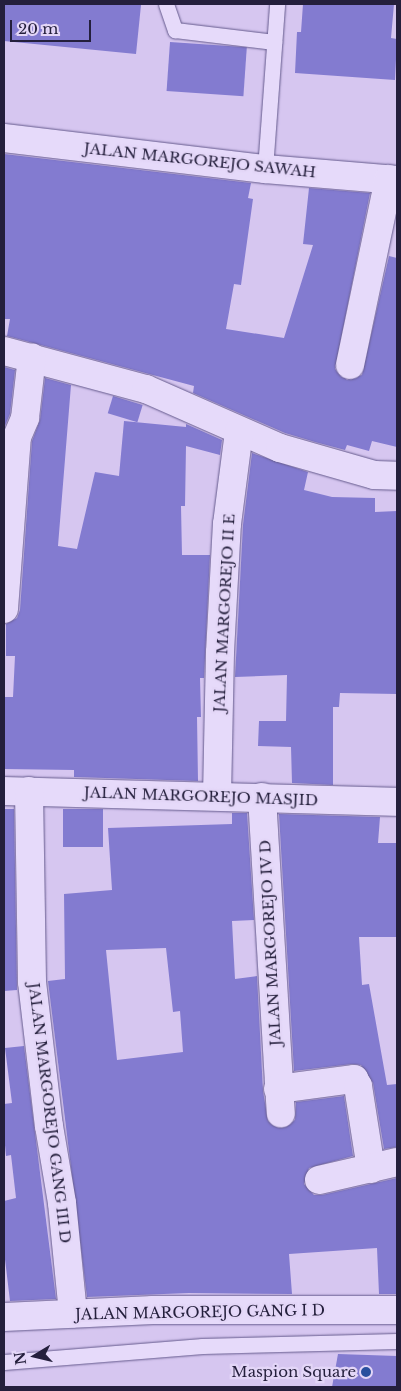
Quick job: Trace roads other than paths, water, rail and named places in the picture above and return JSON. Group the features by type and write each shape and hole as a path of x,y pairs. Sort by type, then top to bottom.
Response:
{"street":[{"name":"JALAN MARGOREJO SAWAH","path":"4,138 266,169 393,179"},
{"path":"350,365 393,179"},
{"path":"4,351 146,389 280,448 365,472 397,476"},
{"path":"4,609 17,437 25,418 32,357"},
{"name":"JALAN MARGOREJO II E","path":"217,796 220,652 227,524 239,431"},
{"name":"JALAN MARGOREJO MASJID","path":"16,791 397,802"},
{"name":"JALAN MARGOREJO GANG III D","path":"16,791 32,982 49,1126 62,1203 73,1314"},
{"name":"JALAN MARGOREJO IV D","path":"262,797 279,1101 354,1079 358,1086 371,1169"},
{"path":"319,1180 397,1162"},
{"name":"JALAN MARGOREJO GANG I D","path":"4,1317 153,1310 397,1310"}],"lane":[{"path":"166,4 175,30 274,42"},
{"path":"266,169 277,4"},
{"path":"4,1362 202,1346 397,1341"}],"place":[{"name":"Maspion Square","path":"366,1372"}]}
